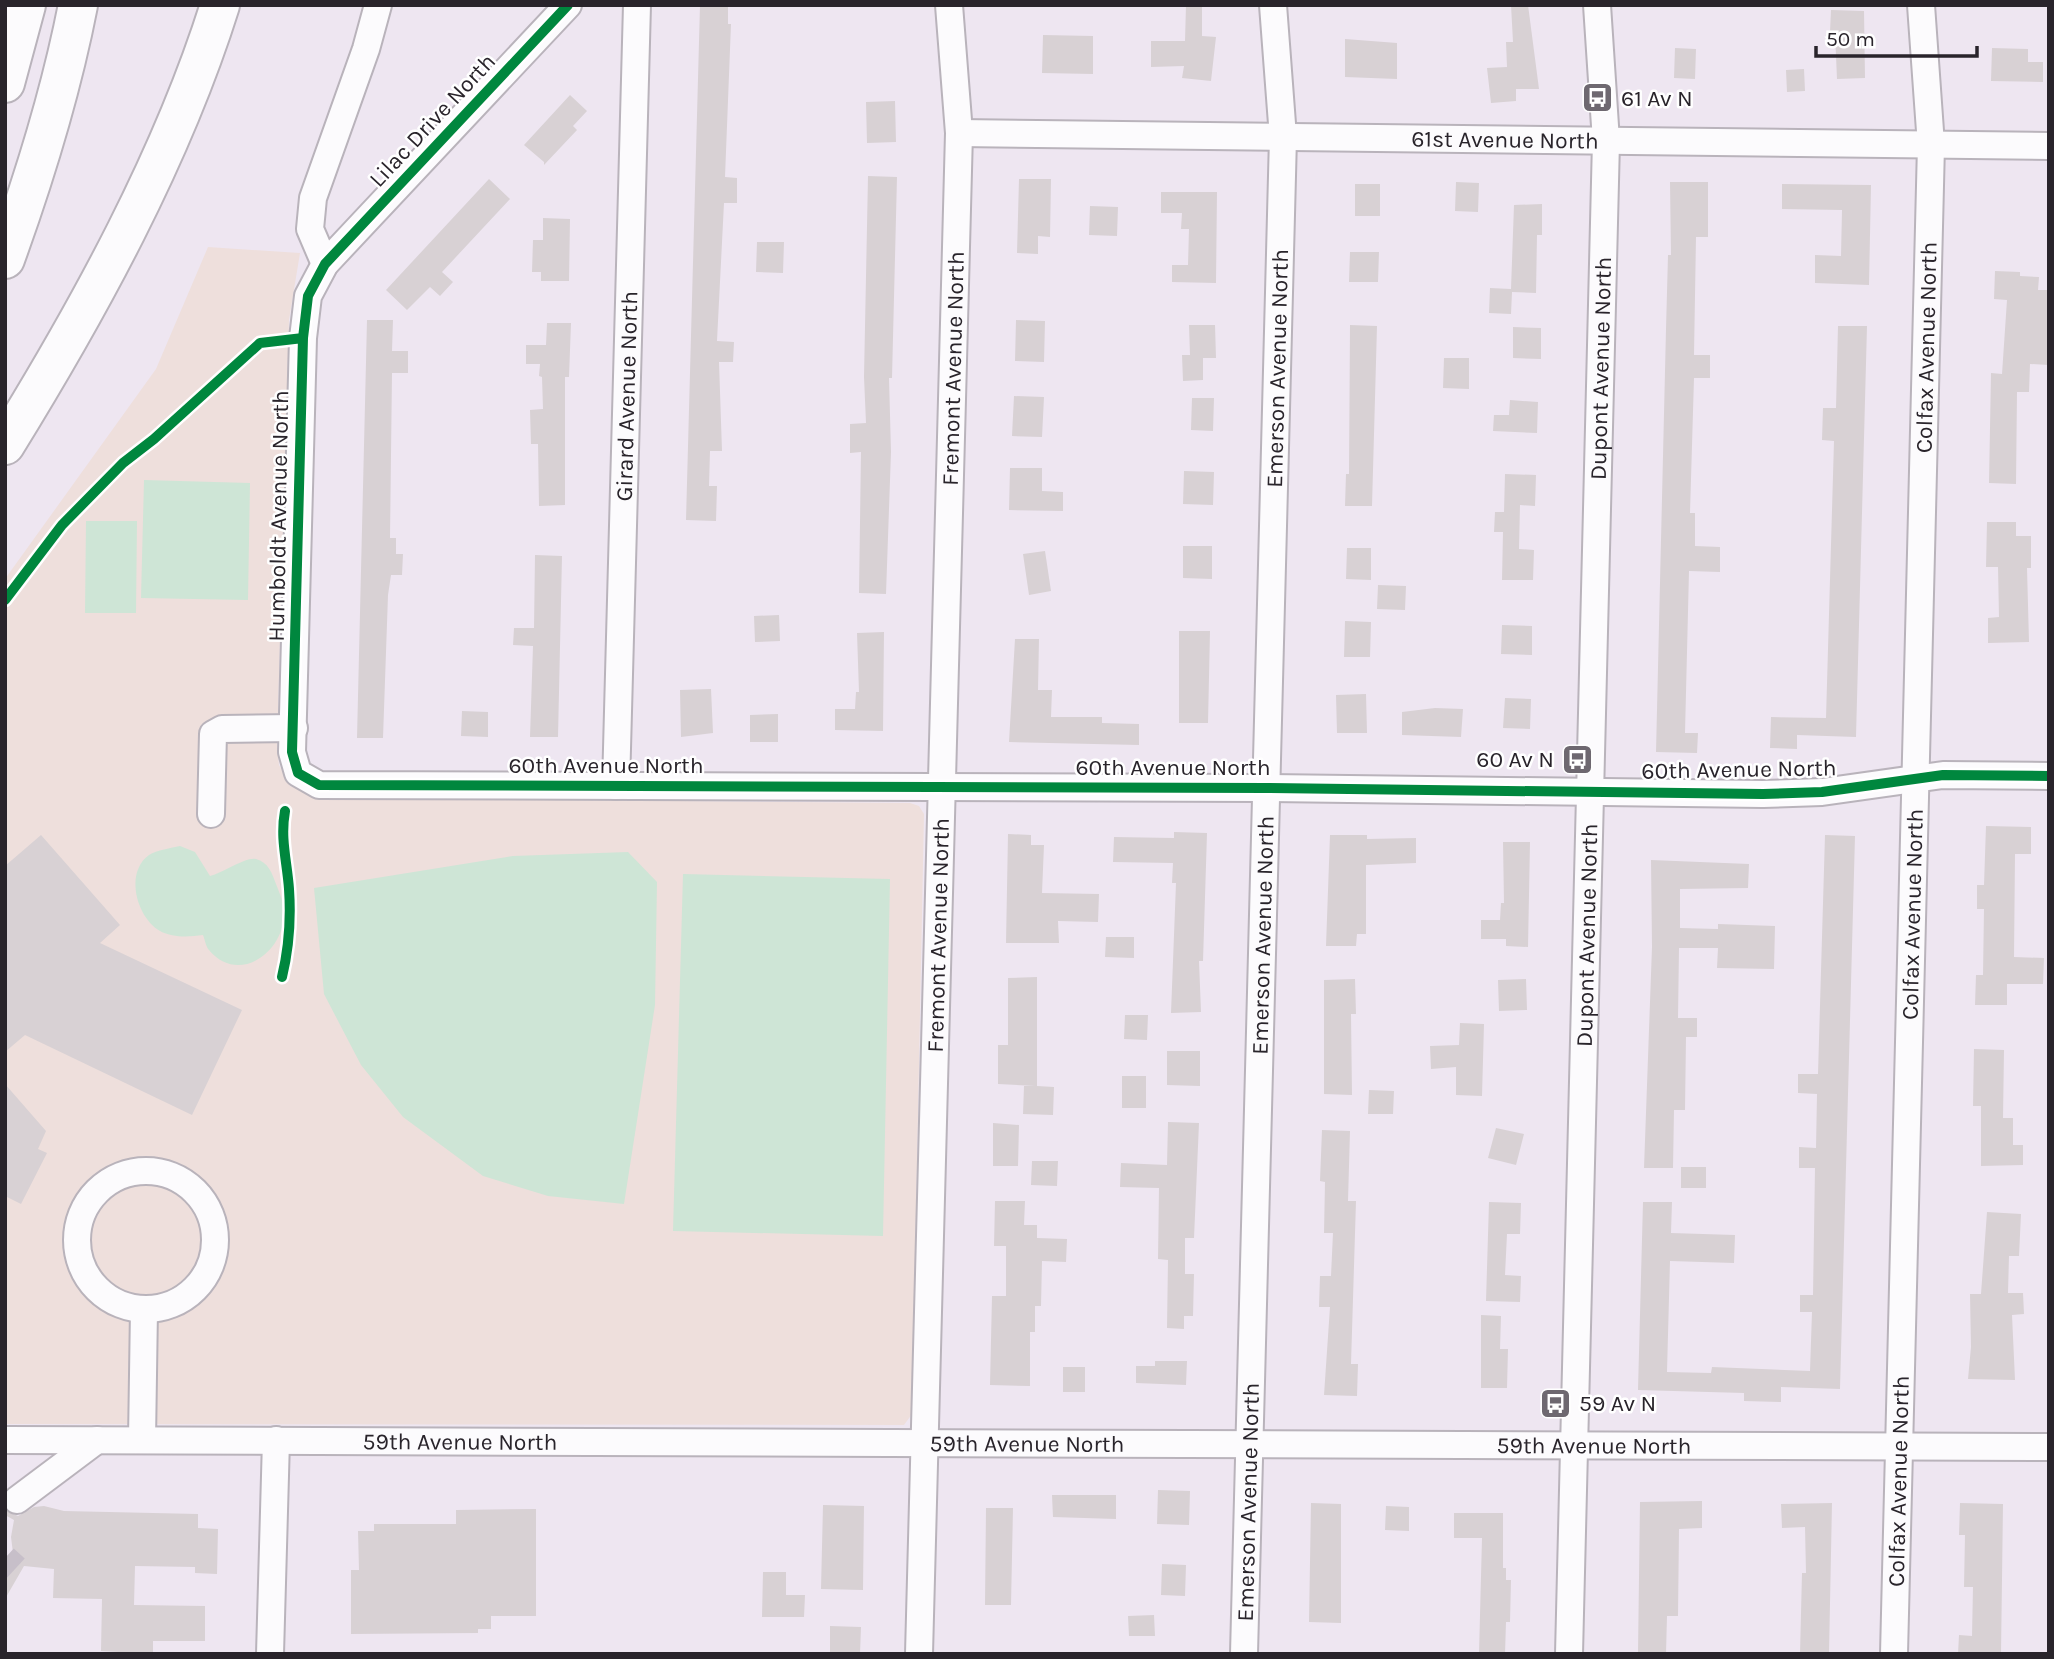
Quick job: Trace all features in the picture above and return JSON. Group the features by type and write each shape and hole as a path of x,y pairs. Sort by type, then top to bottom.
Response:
{"highway":[{"path":"5,20 8,5"},
{"path":"5,83 26,5"},
{"path":"5,259 29,191 54,105 78,5"},
{"path":"5,445 49,372 146,188 183,106 220,5"}],"street":[{"name":"Lilac Drive North","path":"326,264 568,5"},
{"name":"Girard Avenue North","path":"617,786 637,5"},
{"name":"Fremont Avenue North","path":"919,1654 960,133 949,5"},
{"name":"Emerson Avenue North","path":"1244,1654 1283,137 1273,5"},
{"name":"Dupont Avenue North","path":"1569,1654 1606,141 1597,5"},
{"name":"Colfax Avenue North","path":"1894,1654 1931,145 1921,5"},
{"path":"326,264 310,229 313,198 379,7"},
{"name":"61st Avenue North","path":"960,133 2049,146"},
{"name":"Humboldt Avenue North","path":"298,773 292,752 303,338 308,296 326,264"},
{"path":"211,814 213,734 222,729 294,728"},
{"name":"60th Avenue North","path":"298,773 319,785 1266,788 1590,793 1822,792 1917,777 2049,776"},
{"path":"151,1170 175,1176 195,1189 209,1209 215,1232 214,1255 205,1278 188,1295 167,1306 144,1310 122,1305 102,1294 88,1278 78,1258 76,1236 81,1214 92,1195 119,1176 151,1170"},
{"path":"142,1440 144,1310"},
{"name":"59th Avenue North","path":"5,1440 924,1441 2049,1447"},
{"path":"17,1500 97,1440"},
{"path":"270,1654 276,1440"}],"shaded area":[{"path":"208,247 300,253 289,320 277,746 279,765 290,786 323,798 910,803 919,806 924,814 912,1414 904,1425 5,1424 5,579 156,369"}],"green space":[{"path":"144,480 250,483 248,600 141,598"},
{"path":"86,521 137,521 136,613 85,613"},
{"path":"180,846 195,852 210,876 251,859 260,860 269,868 282,899 284,915 282,929 276,941 257,960 233,965 221,960 208,949 203,935 170,935 152,925 145,916 136,895 135,884 141,863 152,853"},
{"path":"628,852 657,882 655,1005 624,1204 548,1196 483,1176 403,1117 361,1065 324,994 314,888 513,856"},
{"path":"683,874 890,879 883,1236 673,1231"}],"building":[{"path":"700,5 728,5 728,24 731,24 725,177 737,178 737,203 724,203 717,341 734,342 733,362 719,362 722,451 710,451 709,486 717,486 716,521 686,520"},
{"path":"1186,5 1202,5 1202,36 1216,37 1211,81 1182,78 1184,66 1151,67 1151,41 1185,41"},
{"path":"1511,5 1528,5 1539,89 1516,89 1516,101 1491,103 1487,68 1507,67 1506,42 1513,42"},
{"path":"1831,10 1864,11 1865,78 1837,79 1835,32 1830,32"},
{"path":"1043,35 1093,36 1093,74 1042,73"},
{"path":"1345,39 1397,43 1397,79 1345,77"},
{"path":"1675,48 1696,49 1695,79 1674,78"},
{"path":"1992,48 2028,49 2028,62 2043,62 2043,82 1991,81"},
{"path":"1804,69 1805,91 1787,92 1786,70"},
{"path":"570,95 587,111 573,126 577,130 544,165 544,162 524,145"},
{"path":"895,101 896,142 867,143 866,102"},
{"path":"868,176 897,177 892,378 889,378 891,452 886,594 859,593 861,452 850,453 850,424 866,423 864,377"},
{"path":"489,179 510,199 442,272 453,282 440,296 430,287 407,310 386,290"},
{"path":"1019,179 1051,179 1050,237 1038,236 1038,254 1017,253"},
{"path":"1456,182 1479,183 1478,212 1455,211"},
{"path":"1670,182 1708,182 1708,237 1696,237 1694,355 1710,355 1710,378 1694,378 1690,513 1695,513 1695,546 1720,547 1720,572 1689,571 1685,733 1698,733 1697,753 1656,752 1668,255 1671,255"},
{"path":"1355,184 1380,184 1380,216 1355,216"},
{"path":"1782,184 1871,185 1869,285 1815,283 1815,255 1841,256 1842,210 1782,209"},
{"path":"1161,192 1217,192 1216,283 1172,282 1172,265 1188,265 1189,229 1181,229 1182,213 1161,213"},
{"path":"1542,204 1542,235 1537,235 1536,293 1512,292 1511,314 1489,313 1490,288 1511,289 1514,205"},
{"path":"1090,206 1118,207 1117,236 1089,235"},
{"path":"543,218 570,219 569,281 541,281 541,272 532,272 533,240 543,240"},
{"path":"757,242 784,242 783,273 756,272"},
{"path":"1350,252 1379,252 1378,282 1349,282"},
{"path":"1995,271 2020,272 2020,276 2039,277 2038,290 2049,290 2049,365 2030,364 2029,392 2017,392 2016,484 1989,483 1991,373 2002,374 2007,300 1994,299"},
{"path":"367,320 393,320 392,351 408,351 408,373 392,373 390,538 396,538 396,554 403,554 402,575 391,575 388,595 383,738 357,738"},
{"path":"1016,320 1045,321 1044,362 1015,361"},
{"path":"547,323 571,323 569,377 565,377 565,505 539,506 538,444 531,444 530,410 543,409 542,377 539,376 540,364 526,364 526,345 546,345"},
{"path":"1189,325 1215,325 1216,358 1203,358 1203,380 1183,381 1182,355 1190,355"},
{"path":"1350,325 1377,326 1372,506 1345,506 1346,474 1349,474"},
{"path":"1838,326 1867,326 1856,737 1797,735 1797,749 1770,748 1771,717 1826,718 1834,441 1822,440 1823,408 1836,408"},
{"path":"1513,327 1541,328 1541,359 1513,358"},
{"path":"1444,358 1469,358 1469,389 1443,388"},
{"path":"1014,396 1044,397 1042,437 1012,436"},
{"path":"1192,398 1214,398 1213,431 1191,430"},
{"path":"1510,400 1538,402 1537,433 1493,431 1494,415 1509,415"},
{"path":"1010,468 1042,468 1042,491 1063,492 1063,511 1009,510"},
{"path":"1184,471 1214,472 1213,505 1183,504"},
{"path":"1505,474 1536,475 1535,506 1520,505 1519,549 1534,550 1533,580 1502,580 1503,532 1494,532 1495,512 1504,512"},
{"path":"1987,522 2016,522 2016,536 2031,536 2031,568 2027,568 2029,642 1988,643 1988,618 1999,617 1998,567 1986,567"},
{"path":"1183,546 1212,546 1212,579 1183,578"},
{"path":"1347,548 1371,548 1371,580 1346,579"},
{"path":"1045,551 1051,591 1029,595 1023,554"},
{"path":"535,555 562,556 558,737 530,737 533,646 513,645 514,628 534,628"},
{"path":"1378,585 1406,586 1405,610 1377,609"},
{"path":"779,615 780,641 755,642 754,616"},
{"path":"1345,621 1371,622 1370,657 1344,657"},
{"path":"1502,625 1532,626 1532,655 1501,654"},
{"path":"1179,631 1210,631 1208,723 1179,723"},
{"path":"884,632 883,731 835,730 835,709 855,709 856,692 859,692 857,633"},
{"path":"1015,639 1039,639 1038,690 1052,690 1051,717 1102,717 1102,723 1139,724 1139,745 1009,742"},
{"path":"711,689 713,733 681,737 680,690"},
{"path":"1366,694 1367,733 1337,733 1336,695"},
{"path":"1505,698 1531,699 1530,729 1503,728"},
{"path":"1435,708 1463,709 1461,737 1402,735 1402,712"},
{"path":"462,711 488,712 488,737 461,736"},
{"path":"778,714 778,742 750,742 750,715"},
{"path":"1986,826 2031,827 2031,854 2015,854 2014,957 2044,958 2043,984 2007,984 2007,1005 1975,1005 1976,975 1983,975 1984,909 1977,909 1977,885 1984,885"},
{"path":"1174,832 1207,833 1203,961 1199,961 1201,1012 1171,1013 1176,883 1172,883 1173,863 1113,862 1114,837 1174,838"},
{"path":"1008,834 1031,835 1031,845 1044,845 1042,893 1099,894 1098,922 1058,921 1059,943 1006,943"},
{"path":"41,835 120,925 100,943 242,1010 192,1115 25,1035 5,1052 5,866"},
{"path":"1330,835 1367,835 1367,839 1416,838 1416,863 1366,865 1366,934 1357,934 1356,946 1326,946"},
{"path":"1825,835 1855,836 1840,1389 1781,1387 1781,1402 1744,1401 1744,1393 1638,1390 1643,1202 1672,1202 1671,1233 1735,1235 1734,1263 1670,1261 1667,1372 1711,1373 1712,1367 1810,1371 1812,1312 1800,1312 1800,1295 1813,1295 1815,1168 1799,1168 1799,1147 1816,1148 1817,1094 1798,1093 1798,1074 1818,1074"},
{"path":"1503,842 1530,842 1528,947 1506,946 1506,939 1481,939 1481,920 1500,920 1501,903 1504,903"},
{"path":"1651,860 1749,864 1748,888 1680,889 1680,928 1718,929 1718,924 1775,926 1774,969 1717,968 1718,948 1679,948 1678,1018 1697,1018 1697,1037 1686,1037 1685,1110 1674,1110 1673,1168 1644,1168 1652,947"},
{"path":"1106,937 1134,937 1134,958 1105,957"},
{"path":"1037,977 1037,1086 1054,1087 1053,1115 1023,1114 1024,1086 1035,1086 998,1084 998,1045 1008,1045 1008,978"},
{"path":"1355,979 1356,1014 1351,1014 1352,1095 1324,1094 1324,980"},
{"path":"1526,979 1527,1010 1499,1011 1498,980"},
{"path":"1125,1015 1148,1015 1147,1040 1124,1039"},
{"path":"1460,1023 1484,1024 1482,1096 1456,1095 1456,1067 1431,1069 1430,1046 1459,1045"},
{"path":"1974,1049 2004,1050 2003,1118 2013,1118 2013,1145 2023,1145 2023,1165 1981,1166 1981,1106 1973,1106"},
{"path":"1167,1051 1200,1051 1200,1086 1167,1085"},
{"path":"1122,1076 1146,1076 1146,1108 1122,1108"},
{"path":"5,1084 46,1131 38,1149 47,1153 21,1204 5,1196"},
{"path":"1369,1090 1394,1091 1393,1114 1368,1114"},
{"path":"1168,1122 1199,1123 1194,1238 1185,1238 1185,1274 1194,1274 1193,1316 1184,1316 1184,1329 1167,1328 1168,1260 1158,1259 1159,1188 1120,1187 1121,1163 1167,1165"},
{"path":"993,1123 1019,1125 1018,1166 993,1166"},
{"path":"1496,1128 1524,1134 1516,1165 1488,1158"},
{"path":"1322,1130 1350,1131 1348,1201 1356,1201 1351,1364 1358,1364 1357,1396 1324,1395 1330,1307 1319,1307 1320,1276 1331,1276 1333,1233 1324,1233 1325,1182 1320,1181"},
{"path":"1032,1161 1058,1161 1057,1186 1031,1185"},
{"path":"1681,1167 1706,1167 1706,1188 1681,1188"},
{"path":"995,1201 1025,1201 1024,1225 1037,1225 1037,1238 1067,1239 1066,1262 1042,1261 1041,1306 1035,1306 1035,1332 1030,1332 1030,1386 990,1385 992,1296 1006,1296 1006,1246 994,1246"},
{"path":"1489,1202 1521,1203 1520,1234 1507,1234 1505,1275 1521,1276 1520,1302 1486,1301"},
{"path":"1987,1212 2021,1214 2019,1256 2009,1256 2008,1293 2023,1293 2024,1314 2012,1315 2015,1380 1968,1379 1971,1347 1970,1294 1981,1294"},
{"path":"1481,1315 1501,1316 1500,1349 1508,1349 1507,1388 1481,1388"},
{"path":"1155,1361 1187,1361 1186,1385 1136,1383 1136,1366 1155,1366"},
{"path":"1063,1367 1085,1367 1085,1392 1063,1392"},
{"path":"1158,1490 1190,1491 1189,1525 1157,1524"},
{"path":"1052,1495 1116,1495 1116,1519 1053,1517"},
{"path":"1702,1501 1702,1528 1679,1529 1678,1616 1667,1616 1666,1654 1638,1654 1640,1502"},
{"path":"1311,1503 1341,1504 1341,1623 1309,1622"},
{"path":"1832,1503 1829,1654 1800,1654 1802,1573 1806,1573 1805,1527 1782,1528 1781,1504"},
{"path":"1960,1503 2003,1504 2001,1654 1958,1654 1959,1635 1972,1636 1973,1587 1964,1587 1965,1535 1959,1535"},
{"path":"823,1505 864,1506 863,1590 821,1589"},
{"path":"44,1506 64,1511 198,1514 198,1528 218,1529 217,1574 195,1573 195,1567 135,1566 134,1605 205,1606 205,1641 153,1641 153,1654 101,1651 102,1599 53,1598 54,1569 24,1566 5,1599 5,1557 13,1553 11,1537 14,1520 5,1515 5,1510 18,1516 34,1507"},
{"path":"1386,1506 1409,1507 1409,1531 1385,1530"},
{"path":"986,1508 1013,1508 1011,1605 985,1605"},
{"path":"536,1509 536,1616 491,1616 491,1629 478,1629 478,1633 351,1634 351,1570 359,1570 358,1531 374,1531 374,1524 456,1524 456,1510"},
{"path":"1454,1513 1503,1513 1503,1568 1506,1568 1506,1580 1511,1580 1510,1622 1506,1622 1505,1654 1479,1654 1482,1538 1454,1538"},
{"path":"1162,1564 1186,1565 1185,1596 1161,1595"},
{"path":"763,1572 786,1572 786,1595 805,1595 804,1617 762,1617"},
{"path":"1154,1615 1155,1636 1129,1636 1128,1616"},
{"path":"830,1626 861,1627 860,1654 830,1654"}],"tunnel":[{"path":"5,1558 16,1568"}],"cycle path":[{"path":"568,5 325,264 308,296 303,338 292,752 298,773 319,785 1266,788 1763,794 1822,792 1943,775 2049,776"},
{"path":"5,600 62,525 123,463 154,439 260,343 303,338"},
{"path":"282,977 290,911 284,841 285,811"}],"place":[{"name":"61 Av N","path":"1598,98"},
{"name":"60 Av N","path":"1577,759"},
{"name":"59 Av N","path":"1556,1403"}]}
